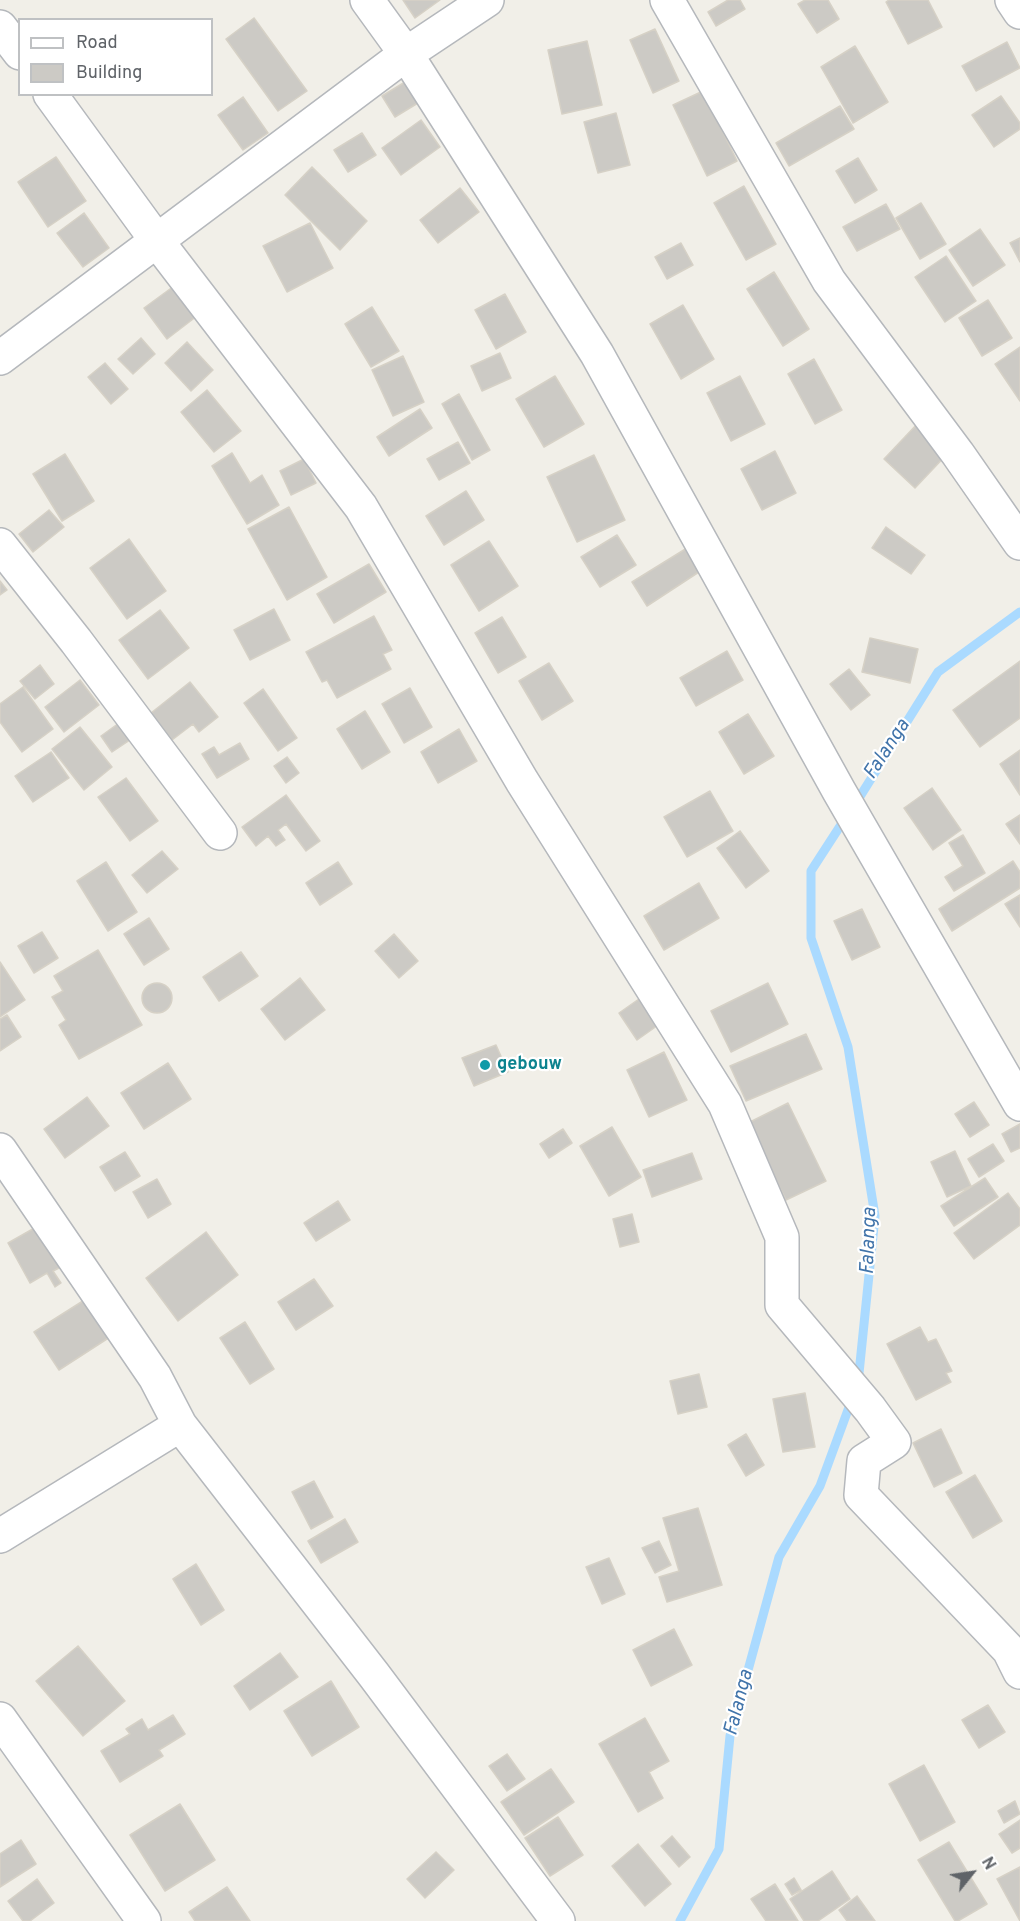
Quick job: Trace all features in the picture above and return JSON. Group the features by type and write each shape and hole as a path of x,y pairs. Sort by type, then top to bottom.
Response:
{"street":[{"path":"367,0 406,54 597,354 839,791 1020,1104"},
{"path":"0,358 406,54 487,0"},
{"path":"667,0 829,281 958,454 1020,543"},
{"path":"1012,0 1020,12"},
{"path":"0,27 18,50"},
{"path":"51,96 157,241 361,507 522,782 725,1104 782,1237 782,1305 870,1409 894,1442 864,1461 861,1495 1009,1650 1020,1672"},
{"path":"0,545 76,641 220,833"},
{"path":"0,1150 155,1377 180,1425 374,1675 558,1921"},
{"path":"0,1536 180,1425"},
{"path":"0,1719 144,1921"}],"building":[{"path":"403,0 440,0 415,18"},
{"path":"728,0 740,0 745,9 716,26 708,12"},
{"path":"805,0 828,0 839,19 817,33 798,4"},
{"path":"889,0 928,0 942,27 908,44 886,2"},
{"path":"254,18 307,91 278,111 226,39"},
{"path":"655,29 679,81 653,93 630,40"},
{"path":"587,41 602,105 562,114 548,50"},
{"path":"1007,42 1020,68 976,91 962,66"},
{"path":"855,46 888,102 853,123 821,67"},
{"path":"405,82 418,103 395,117 382,96"},
{"path":"703,91 737,161 707,176 673,105"},
{"path":"1001,96 1020,123 1020,129 994,147 972,115"},
{"path":"243,97 268,133 243,150 218,115"},
{"path":"840,106 854,129 789,166 776,143"},
{"path":"616,113 630,165 598,173 584,122"},
{"path":"421,120 440,147 401,175 382,148"},
{"path":"362,133 376,155 348,172 334,150"},
{"path":"56,157 86,201 48,227 18,182"},
{"path":"858,158 877,190 855,203 836,171"},
{"path":"312,167 367,221 340,250 285,195"},
{"path":"744,186 776,244 746,260 714,203"},
{"path":"460,188 479,212 438,243 420,220"},
{"path":"921,203 946,244 920,259 896,218"},
{"path":"886,204 900,229 857,251 843,227"},
{"path":"84,213 109,248 83,267 57,233"},
{"path":"310,223 333,268 287,292 263,246"},
{"path":"980,229 1005,265 973,286 949,250"},
{"path":"1020,238 1020,262 1010,243"},
{"path":"681,243 693,265 667,279 655,257"},
{"path":"946,256 976,301 945,322 915,277"},
{"path":"774,272 809,329 783,346 747,289"},
{"path":"174,286 197,316 167,339 144,308"},
{"path":"505,294 526,332 496,349 475,310"},
{"path":"988,300 1012,338 982,356 959,318"},
{"path":"683,305 714,359 681,379 650,324"},
{"path":"372,307 399,351 371,367 345,324"},
{"path":"141,338 155,354 133,374 118,359"},
{"path":"187,342 213,370 191,391 165,363"},
{"path":"1020,347 1020,401 995,364"},
{"path":"500,353 511,378 482,391 471,366"},
{"path":"403,356 424,402 393,416 372,370"},
{"path":"814,359 842,410 815,424 788,374"},
{"path":"105,363 128,389 111,404 88,377"},
{"path":"555,376 584,424 544,447 516,399"},
{"path":"740,376 765,424 731,441 707,393"},
{"path":"207,390 241,431 214,452 181,412"},
{"path":"459,394 490,450 472,460 442,404"},
{"path":"420,409 432,428 389,456 377,437"},
{"path":"919,422 950,451 915,488 884,459"},
{"path":"458,442 470,463 439,480 427,459"},
{"path":"775,451 796,493 762,510 741,469"},
{"path":"232,453 250,483 262,475 279,505 247,524 212,466"},
{"path":"65,454 94,501 62,521 33,474"},
{"path":"594,455 625,520 577,542 547,477"},
{"path":"304,459 316,483 291,495 280,471"},
{"path":"466,491 484,520 444,545 426,516"},
{"path":"289,507 327,577 287,600 248,529"},
{"path":"49,510 64,527 33,552 19,534"},
{"path":"886,527 925,555 911,574 872,548"},
{"path":"617,535 636,565 600,587 581,557"},
{"path":"129,539 166,591 127,619 90,568"},
{"path":"489,541 518,586 479,611 451,565"},
{"path":"687,548 702,570 647,606 632,582"},
{"path":"369,564 386,592 334,623 317,594"},
{"path":"0,581 7,590 0,595"},
{"path":"274,609 290,640 250,660 234,630"},
{"path":"160,610 189,648 148,679 119,640"},
{"path":"374,616 392,650 383,654 391,669 337,698 327,680 322,682 306,652"},
{"path":"502,617 526,657 498,673 475,633"},
{"path":"870,638 918,649 910,683 862,672"},
{"path":"727,651 743,680 696,706 680,678"},
{"path":"1020,661 1020,718 980,747 953,710"},
{"path":"549,663 573,701 542,720 519,681"},
{"path":"40,665 54,684 35,699 20,681"},
{"path":"849,669 870,695 851,710 830,684"},
{"path":"80,680 99,705 64,732 45,707"},
{"path":"190,682 218,717 199,732 193,724 172,740 151,713"},
{"path":"23,687 53,729 22,752 0,722 0,704"},
{"path":"410,688 432,727 404,743 382,704"},
{"path":"263,689 297,738 278,751 244,703"},
{"path":"365,711 390,752 362,769 337,729"},
{"path":"748,714 774,756 744,774 719,732"},
{"path":"119,723 130,740 112,752 101,736"},
{"path":"80,727 112,767 84,790 52,749"},
{"path":"459,729 477,761 438,783 421,752"},
{"path":"240,743 249,759 217,778 202,754 214,747 219,755"},
{"path":"1020,750 1020,795 1000,764"},
{"path":"51,752 69,778 33,802 15,776"},
{"path":"287,757 299,773 286,783 274,766"},
{"path":"126,778 158,821 130,841 98,797"},
{"path":"932,788 961,830 933,850 904,808"},
{"path":"710,791 733,831 687,857 664,817"},
{"path":"286,795 320,841 306,851 286,824 278,830 285,840 276,846 268,836 256,846 242,827"},
{"path":"1020,815 1020,844 1006,824"},
{"path":"740,831 769,871 746,888 717,848"},
{"path":"963,835 985,873 954,891 945,877 963,866 949,843"},
{"path":"162,851 178,869 147,893 132,875"},
{"path":"1013,861 1020,872 1020,888 952,931 939,909"},
{"path":"106,862 137,912 108,931 77,881"},
{"path":"338,862 352,884 320,905 306,883"},
{"path":"699,883 719,918 664,950 644,916"},
{"path":"1020,895 1020,927 1005,904"},
{"path":"862,909 880,947 852,960 834,921"},
{"path":"149,918 169,949 144,965 124,934"},
{"path":"42,932 58,958 34,973 18,946"},
{"path":"394,934 418,961 399,978 375,951"},
{"path":"98,950 142,1025 79,1059 59,1025 66,1020 52,997 63,991 54,976"},
{"path":"241,952 258,976 219,1001 203,977"},
{"path":"0,962 25,1000 0,1017"},
{"path":"300,978 325,1010 285,1040 261,1009"},
{"path":"157,983 163,984 171,992 171,1004 163,1012 157,1013 151,1012 143,1004 142,998 143,992 151,984"},
{"path":"768,983 788,1024 731,1052 711,1011"},
{"path":"646,994 664,1021 637,1040 619,1013"},
{"path":"7,1015 21,1037 0,1051 0,1019"},
{"path":"806,1034 822,1069 746,1101 730,1066"},
{"name":"gebouw","path":"496,1045 508,1072 474,1086 462,1058"},
{"path":"664,1052 687,1100 649,1117 627,1070"},
{"path":"168,1063 191,1099 144,1129 121,1093"},
{"path":"87,1097 109,1126 65,1158 44,1129"},
{"path":"974,1102 989,1125 970,1137 955,1114"},
{"path":"788,1103 826,1181 786,1200 748,1123"},
{"path":"1020,1124 1020,1148 1011,1152 1002,1134"},
{"path":"612,1127 641,1177 609,1196 580,1146"},
{"path":"563,1129 572,1143 549,1158 540,1144"},
{"path":"993,1144 1004,1161 979,1177 968,1159"},
{"path":"955,1151 971,1186 947,1197 931,1162"},
{"path":"125,1152 140,1176 115,1191 100,1167"},
{"path":"692,1153 702,1179 652,1197 643,1170"},
{"path":"985,1178 998,1197 954,1226 941,1206"},
{"path":"157,1179 171,1204 148,1218 133,1192"},
{"path":"1008,1193 1020,1209 1020,1225 974,1259 954,1233"},
{"path":"338,1201 350,1220 316,1241 304,1223"},
{"path":"632,1214 639,1242 620,1247 613,1219"},
{"path":"38,1226 61,1267 53,1271 61,1283 55,1287 47,1273 30,1283 8,1243"},
{"path":"206,1232 238,1275 178,1321 146,1278"},
{"path":"314,1279 333,1306 296,1330 278,1302"},
{"path":"86,1299 110,1337 59,1370 34,1332"},
{"path":"245,1322 274,1369 250,1384 220,1338"},
{"path":"920,1327 928,1342 936,1339 952,1371 946,1373 951,1382 916,1400 887,1344"},
{"path":"699,1374 707,1407 678,1414 670,1381"},
{"path":"805,1393 815,1447 783,1452 773,1399"},
{"path":"941,1429 962,1473 934,1487 913,1443"},
{"path":"746,1434 764,1465 746,1476 728,1445"},
{"path":"975,1475 1002,1521 973,1538 946,1492"},
{"path":"314,1481 333,1517 311,1529 292,1492"},
{"path":"698,1508 722,1585 667,1602 659,1577 679,1571 663,1518"},
{"path":"345,1519 358,1542 321,1563 308,1541"},
{"path":"659,1541 671,1565 655,1573 642,1548"},
{"path":"609,1558 625,1594 602,1604 586,1567"},
{"path":"196,1564 224,1610 201,1625 173,1579"},
{"path":"674,1629 692,1665 651,1686 633,1650"},
{"path":"78,1646 125,1701 83,1736 36,1681"},
{"path":"280,1653 298,1677 250,1710 234,1686"},
{"path":"331,1681 359,1727 312,1756 284,1711"},
{"path":"988,1705 1005,1732 979,1748 962,1720"},
{"path":"173,1715 185,1734 159,1750 163,1756 120,1782 101,1751 130,1734 126,1729 142,1719 148,1730"},
{"path":"645,1718 669,1761 649,1772 663,1798 638,1812 599,1744"},
{"path":"507,1754 525,1779 507,1791 489,1766"},
{"path":"924,1765 955,1822 920,1841 889,1784"},
{"path":"551,1769 574,1802 524,1835 501,1802"},
{"path":"1015,1801 1020,1814 1004,1823 998,1811"},
{"path":"180,1804 215,1860 165,1891 130,1835"},
{"path":"558,1817 583,1855 550,1876 525,1838"},
{"path":"1020,1820 1020,1848 1012,1853 999,1834"},
{"path":"672,1836 690,1857 679,1867 661,1846"},
{"path":"21,1840 36,1864 0,1887 0,1854"},
{"path":"949,1842 987,1904 958,1921 955,1921 918,1860"},
{"path":"638,1844 671,1884 645,1906 612,1866"},
{"path":"436,1852 454,1870 425,1898 407,1879"},
{"path":"1020,1867 1020,1921 997,1879"},
{"path":"832,1871 850,1899 818,1921 804,1921 790,1899"},
{"path":"794,1878 801,1890 792,1895 785,1884"},
{"path":"37,1879 54,1903 30,1921 23,1921 8,1901"},
{"path":"775,1884 798,1921 766,1921 751,1899"},
{"path":"227,1887 250,1921 195,1921 189,1912"},
{"path":"857,1896 875,1921 847,1921 839,1910"}],"waterway":[{"name":"Falanga","path":"854,806 938,672 1020,612"},
{"name":"Falanga","path":"846,817 811,871 811,938 848,1047 875,1216 858,1383"},
{"name":"Falanga","path":"680,1921 719,1849 730,1736 779,1557 820,1486 852,1399"}],"place":[{"name":"gebouw","path":"485,1065"}]}
